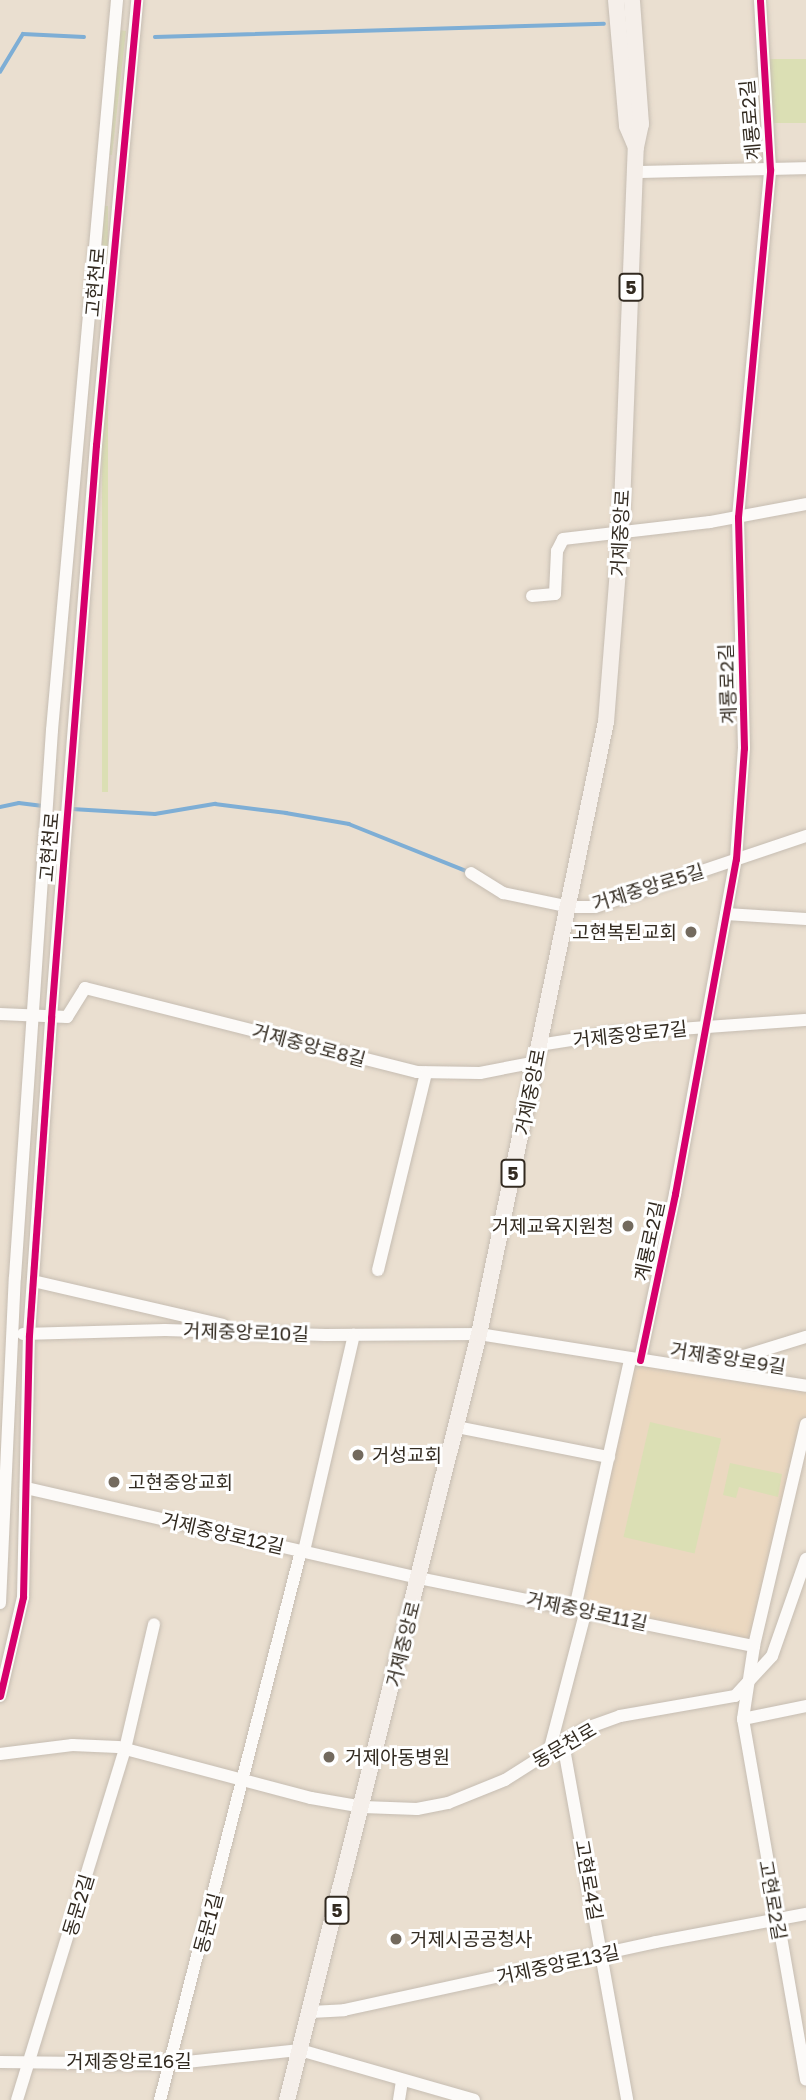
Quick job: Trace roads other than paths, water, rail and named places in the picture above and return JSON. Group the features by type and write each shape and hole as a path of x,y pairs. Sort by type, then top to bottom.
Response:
{"main road":[{"name":"거제중앙로","path":"616,0 627,126 636,147"},
{"name":"거제중앙로","path":"287,2100 363,1807 479,1334 570,907 606,722 621,532 636,147 641,124 632,0"}],"street":[{"name":"고현천로","path":"0,1603 12,1332 36,1016 48,799 117,0"},
{"name":"고현천로","path":"0,1696 23,1597 29,1335 51,1018 137,0"},
{"name":"계룡로2길","path":"549,1752 581,1609 608,1457 635,1359 705,1027 736,859 744,748 738,517 770,169 760,0"},
{"path":"635,172 806,168"},
{"path":"532,596 555,594 557,551 563,539 738,517 806,503"},
{"name":"거제중앙로5길","path":"471,873 503,893 570,907 595,907 806,836"},
{"path":"726,914 806,919"},
{"name":"거제중앙로8길","path":"51,1018 70,1016 85,988 426,1073 480,1073 536,1062"},
{"path":"0,1014 51,1018"},
{"name":"거제중앙로7길","path":"539,1045 705,1027 806,1020"},
{"path":"378,1270 426,1073"},
{"path":"33,1281 244,1330"},
{"name":"거제중앙로10길","path":"12,1332 29,1335 244,1330 354,1335 479,1334"},
{"name":"거제중앙로9길","path":"479,1334 806,1386"},
{"path":"244,1781 354,1335"},
{"path":"701,1370 806,1337"},
{"name":"고현로2길","path":"806,1424 754,1646 743,1719 806,2080"},
{"path":"457,1427 608,1457"},
{"name":"거제중앙로12길","path":"26,1488 419,1578"},
{"name":"동문천로","path":"0,1754 72,1745 125,1749 244,1781 363,1807 417,1809 448,1803 505,1780 562,1743 620,1716 736,1696 747,1687 772,1656 785,1629 806,1559"},
{"name":"거제중앙로11길","path":"419,1578 754,1646"},
{"path":"125,1749 154,1624"},
{"path":"743,1719 806,1706"},
{"name":"고현로4길","path":"562,1743 603,1954 627,2100"},
{"name":"동문2길","path":"17,2100 125,1749"},
{"name":"동문1길","path":"160,2100 244,1781"},
{"name":"거제중앙로13길","path":"311,2012 344,2010 603,1954 806,1914"},
{"path":"300,2050 474,2100"},
{"name":"거제중앙로16길","path":"0,2062 168,2064 300,2050"},
{"path":"399,2100 402,2081"}],"waterway":[{"path":"155,37 604,24"},
{"path":"0,72 23,34 84,37"},
{"path":"0,807 19,803 43,806"},
{"path":"72,809 155,814 215,804 286,813 349,824 469,872"}],"place":[{"name":"고현복된교회","path":"691,932"},
{"name":"거제교육지원청","path":"628,1226"},
{"name":"거성교회","path":"358,1455"},
{"name":"고현중앙교회","path":"114,1482"},
{"name":"거제아동병원","path":"329,1757"},
{"name":"거제시공공청사","path":"396,1939"}]}
